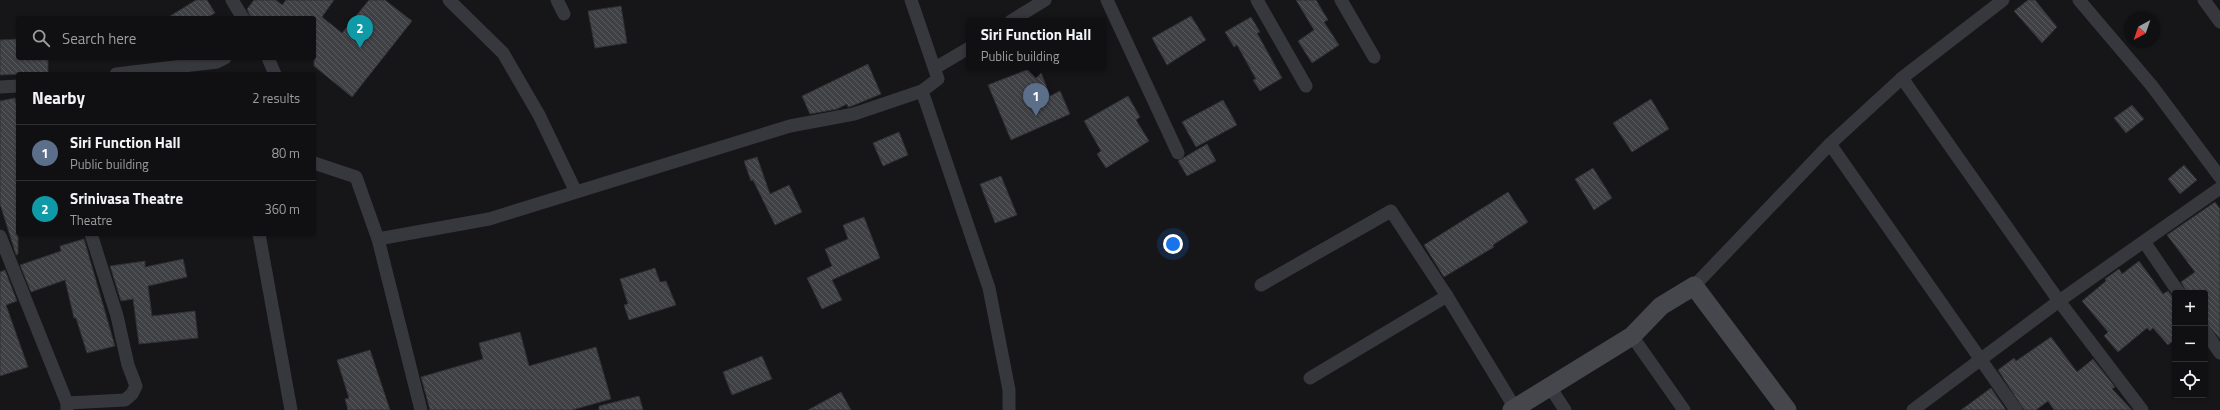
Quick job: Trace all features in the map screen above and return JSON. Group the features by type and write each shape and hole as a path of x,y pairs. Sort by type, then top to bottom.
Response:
{"street":[{"path":"232,0 242,16"},
{"path":"449,0 503,53 539,115 576,192"},
{"path":"557,0 564,14"},
{"path":"378,238 490,219 790,126 854,114 922,91 938,79 911,0"},
{"path":"1106,0 1178,153"},
{"path":"1257,0 1306,86"},
{"path":"1341,0 1374,57"},
{"path":"1262,285 1391,211 1447,296 1514,409 1632,336 1662,306 1694,286 1830,144 1902,78 2003,0"},
{"path":"2079,0 2152,86 2220,177"},
{"path":"2204,0 2220,22"},
{"path":"1015,18 1039,1"},
{"path":"935,68 966,50"},
{"path":"133,72 217,62 221,60"},
{"path":"269,60 274,72"},
{"path":"1902,78 2059,301 2142,410"},
{"path":"0,87 16,86"},
{"path":"922,91 989,288 1009,390 1010,410"},
{"path":"1830,144 2016,410"},
{"path":"316,164 356,177 378,238 420,410"},
{"path":"1916,409 2059,301 2145,243 2220,188"},
{"path":"0,236 67,407 125,400 132,394 136,386 128,365 116,316 92,236"},
{"path":"259,236 291,410"},
{"path":"2145,243 2177,290"},
{"path":"1694,286 1787,410"},
{"path":"1310,378 1447,296"},
{"path":"2208,335 2220,353"},
{"path":"1632,336 1684,410"},
{"path":"1550,387 1564,410"}],"building":[{"path":"196,0 207,0 215,13 210,16 170,16"},
{"path":"254,0 276,0 282,5 286,0 334,0 322,17 342,33 369,0 385,0 412,21 352,97 314,66 314,60 316,60 316,16 250,16 247,9"},
{"path":"1296,0 1316,0 1328,20 1324,22 1339,45 1312,63 1298,41 1314,30"},
{"path":"2028,0 2035,0 2057,27 2042,43 2014,11"},
{"path":"621,6 627,43 595,48 588,11"},
{"path":"1191,16 1206,40 1167,65 1152,38"},
{"path":"1251,17 1260,32 1257,33 1282,78 1260,91 1253,80 1256,79 1237,45 1234,47 1225,32"},
{"path":"16,39 16,60 48,60 48,72 16,72 16,74 0,75 0,40"},
{"path":"868,64 881,94 852,106 848,107 847,104 837,109 810,114 802,96"},
{"path":"1026,70 1040,70 1050,96 1060,91 1070,114 1011,140 988,85"},
{"path":"1128,96 1140,117 1136,120 1149,141 1106,168 1097,154 1101,151 1084,121"},
{"path":"15,98 16,103 16,236 18,236 18,254 16,255 0,204 0,101"},
{"path":"1651,99 1669,129 1632,152 1613,123"},
{"path":"1223,100 1237,125 1196,147 1182,122"},
{"path":"2132,105 2144,119 2126,133 2114,118"},
{"path":"899,132 908,155 883,166 873,143"},
{"path":"1207,144 1216,161 1187,176 1178,161"},
{"path":"757,157 770,194 789,185 802,212 775,225 753,180 751,181 744,161"},
{"path":"2184,165 2197,180 2180,194 2168,179"},
{"path":"1593,168 1612,198 1594,210 1575,179"},
{"path":"1001,176 1017,215 995,223 980,184"},
{"path":"1508,192 1528,222 1493,245 1494,247 1444,277 1424,245"},
{"path":"2215,202 2220,209 2220,339 2208,325 2208,290 2185,290 2181,282 2195,272 2167,235"},
{"path":"864,217 880,258 832,280 842,300 822,309 807,278 832,266 825,249 848,239 843,225"},
{"path":"84,239 115,346 87,353 76,318 74,318 65,280 31,292 20,265 61,251 60,246"},
{"path":"183,259 187,277 148,286 152,316 195,311 198,338 139,344 133,299 121,301 110,266 145,261 145,267"},
{"path":"2139,261 2163,294 2168,291 2172,296 2172,342 2168,345 2153,328 2150,331 2147,328 2118,352 2104,336 2108,332 2082,301 2106,281 2105,279 2119,269 2122,274"},
{"path":"655,268 660,282 666,281 676,305 629,320 624,305 628,304 620,279"},
{"path":"5,270 17,301 6,305 28,367 0,376 0,272"},
{"path":"520,332 529,366 596,347 611,399 572,410 430,410 421,377 483,359 479,343"},
{"path":"2051,337 2077,372 2093,359 2115,387 2112,389 2132,410 2054,410 2048,401 2036,410 2024,410 1998,370 2014,358 2016,361"},
{"path":"370,350 390,410 348,410 345,399 349,398 337,360"},
{"path":"762,356 772,379 732,395 723,372"},
{"path":"1991,388 2006,410 1961,410"},
{"path":"841,392 851,410 808,410"},
{"path":"639,396 643,410 599,410 599,406"}],"place":[{"name":"Srinivasa Theatre","path":"360,48"},
{"name":"Siri Function Hall","path":"1036,116"}]}
